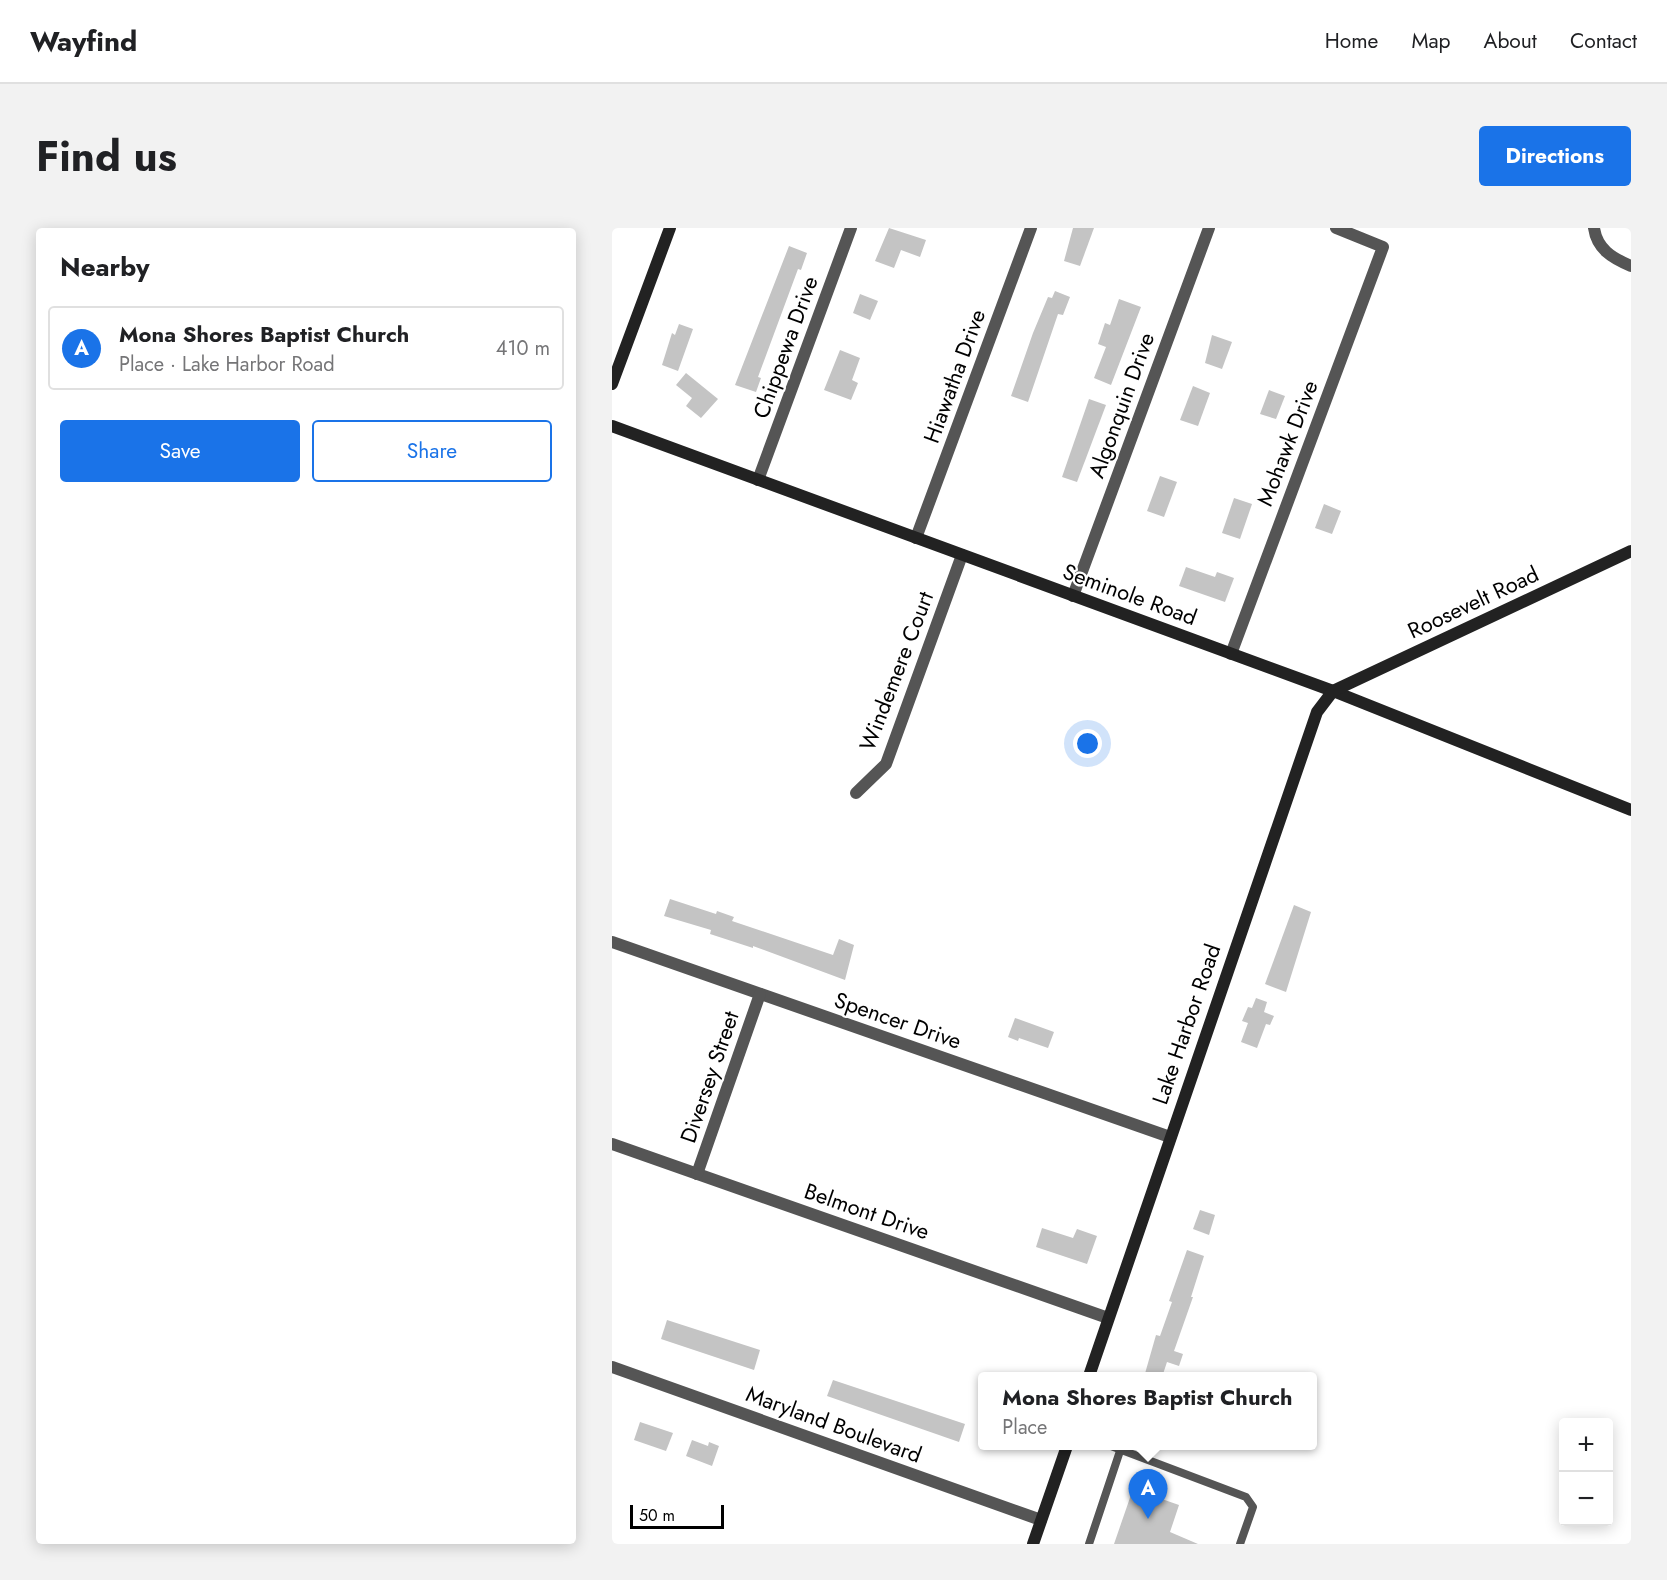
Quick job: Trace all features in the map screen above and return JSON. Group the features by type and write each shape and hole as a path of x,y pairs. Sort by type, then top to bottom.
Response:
{"street":[{"path":"612,384 670,228"},
{"name":"Chippewa Drive","path":"758,480 851,228"},
{"name":"Hiawatha Drive","path":"916,538 1031,228"},
{"name":"Algonquin Drive","path":"1073,596 1209,228"},
{"name":"Mohawk Drive","path":"1231,654 1383,247 1335,228"},
{"path":"1593,228 1596,240 1605,253 1631,266"},
{"name":"Seminole Road","path":"612,426 1333,691 1631,810"},
{"name":"Roosevelt Road","path":"1333,691 1631,551"},
{"name":"Windemere Court","path":"855,793 886,764 962,555"},
{"name":"Lake Harbor Road","path":"1091,1372 1317,712 1333,691"},
{"name":"Spencer Drive","path":"612,942 1170,1137"},
{"name":"Diversey Street","path":"698,1174 760,994"},
{"name":"Belmont Drive","path":"612,1144 1108,1318"},
{"name":"Maryland Boulevard","path":"612,1367 1041,1520"},
{"path":"1033,1544 1066,1450"}],"lane":[{"path":"1089,1544 1120,1450 1246,1497 1253,1507 1240,1544"}],"building":[{"path":"889,228 926,240 920,257 901,250 894,268 875,261"},
{"path":"1073,228 1094,228 1080,266 1064,261"},
{"path":"789,246 807,253 801,270 798,269 758,377 761,378 756,392 735,385"},
{"path":"1055,291 1070,297 1063,315 1058,314 1028,402 1011,396 1048,297 1052,298"},
{"path":"860,294 878,301 870,320 853,313"},
{"path":"1119,299 1141,307 1111,385 1094,378 1106,347 1098,344 1105,323 1110,325"},
{"path":"679,324 693,329 678,371 662,365 672,333 675,335"},
{"path":"1212,335 1232,342 1222,369 1205,363"},
{"path":"840,350 860,358 852,380 858,383 851,400 824,390"},
{"path":"686,373 718,399 701,418 686,406 692,398 676,385"},
{"path":"1193,386 1210,393 1198,426 1180,420"},
{"path":"1269,390 1285,396 1276,419 1260,414"},
{"path":"1089,399 1106,405 1077,482 1062,477"},
{"path":"1160,476 1177,482 1164,517 1147,511"},
{"path":"1234,498 1252,504 1240,539 1222,533"},
{"path":"1324,504 1341,511 1332,534 1315,528"},
{"path":"1186,567 1215,577 1217,572 1234,578 1225,602 1179,586"},
{"path":"670,899 716,914 717,911 734,917 732,921 833,955 839,939 854,945 845,980 753,946 753,948 710,934 711,930 664,916"},
{"path":"1294,905 1311,912 1286,992 1265,984"},
{"path":"1256,998 1267,1002 1264,1012 1274,1016 1270,1025 1266,1024 1257,1048 1241,1042 1248,1023 1242,1021 1248,1007 1252,1008"},
{"path":"1015,1018 1054,1032 1048,1048 1019,1038 1018,1041 1008,1037"},
{"path":"1200,1210 1215,1215 1209,1235 1193,1229"},
{"path":"1042,1228 1073,1238 1077,1229 1097,1236 1087,1264 1036,1247"},
{"path":"1187,1250 1204,1256 1191,1297 1193,1297 1174,1351 1183,1354 1179,1366 1167,1362 1164,1372 1145,1372 1156,1335 1160,1336 1172,1302 1169,1301"},
{"path":"667,1320 760,1350 754,1370 661,1339"},
{"path":"833,1380 965,1424 959,1442 827,1396"},
{"path":"640,1422 673,1433 666,1451 634,1440"},
{"path":"692,1440 708,1446 709,1442 719,1446 712,1466 686,1456"},
{"path":"1133,1489 1179,1505 1170,1532 1198,1544 1114,1544"}],"place":[{"name":"Mona Shores Baptist Church","path":"1148,1519"}]}
